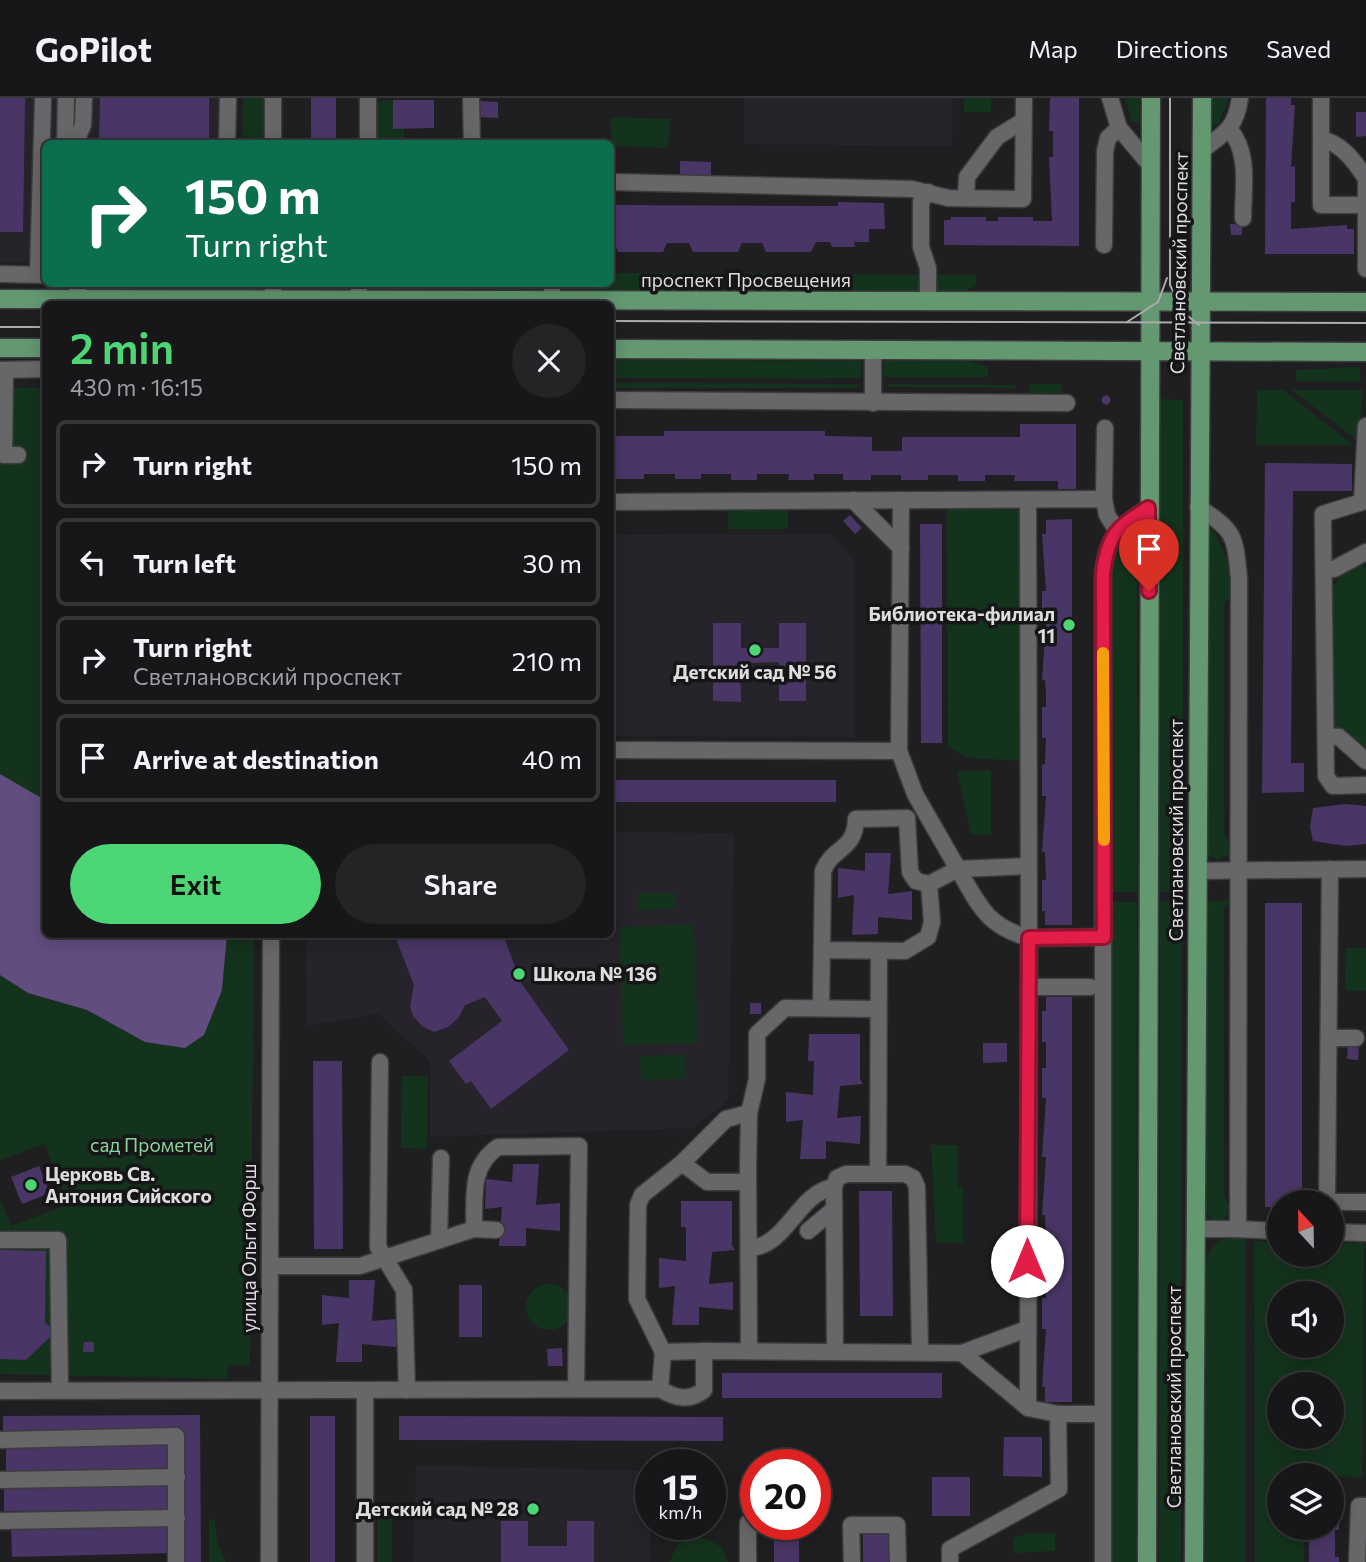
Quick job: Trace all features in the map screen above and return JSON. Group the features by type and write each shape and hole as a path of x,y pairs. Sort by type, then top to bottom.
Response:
{"main road":[{"name":"Светлановский проспект","path":"1147,1562 1151,98"},
{"name":"Светлановский проспект","path":"1194,1562 1198,352 1202,98"},
{"name":"проспект Просвещения","path":"0,299 78,291 273,296 359,292 552,292 928,302 1366,302"},
{"path":"0,348 42,348"},
{"path":"614,349 1366,355"}],"street":[{"path":"43,98 43,140"},
{"path":"65,140 66,98"},
{"path":"77,140 83,125 83,98"},
{"path":"227,140 228,98"},
{"path":"273,98 273,140"},
{"path":"368,98 368,140"},
{"path":"471,98 472,140"},
{"path":"614,182 912,189 948,198 1023,199 1024,98"},
{"path":"1110,98 1119,128 1151,166"},
{"path":"1202,150 1230,130 1238,114 1240,98"},
{"path":"1321,98 1321,205 1364,205"},
{"path":"966,198 967,177 997,137 1023,121"},
{"path":"1104,244 1105,151 1108,138 1119,128"},
{"path":"1230,130 1240,141 1243,157 1243,218"},
{"path":"1321,141 1329,141 1354,160 1366,177 1366,270"},
{"path":"928,192 922,202 921,247 928,268 928,302"},
{"path":"0,274 42,275"},
{"path":"873,349 873,403"},
{"path":"18,455 4,455 3,370 42,369"},
{"path":"614,400 1067,403"},
{"path":"1366,426 1362,502 1323,514 1326,776 1333,786 1366,785"},
{"path":"1105,428 1104,499 1107,515 1116,529"},
{"path":"614,502 1104,499"},
{"path":"853,500 901,548"},
{"path":"901,500 899,751 924,811 990,921 1006,932 1029,938 1104,937"},
{"path":"1028,500 1028,1408"},
{"path":"1103,1562 1103,573 1106,548 1116,529 1148,508"},
{"path":"1198,508 1229,527 1237,553 1238,1229"},
{"path":"1324,569 1334,569 1366,552"},
{"path":"1326,736 1339,737 1366,761"},
{"path":"614,750 899,751"},
{"path":"821,1008 823,871 827,861 848,845 856,835 856,819 907,818 924,811"},
{"path":"907,818 910,872 916,881 929,884 958,869 1028,866"},
{"path":"1327,1190 1330,869"},
{"path":"1197,871 1366,869"},
{"path":"823,950 905,950 928,937 932,922 929,884"},
{"name":"улица Ольги Форш","path":"269,1562 271,938"},
{"path":"878,1174 879,951"},
{"path":"1029,987 1090,987"},
{"path":"749,1351 749,1113 757,1079 757,1034 785,1008 878,1009"},
{"path":"1329,1038 1356,1038"},
{"path":"380,1062 378,1247 404,1290 407,1390"},
{"path":"660,1389 663,1352 637,1299 638,1205 642,1195 682,1163 726,1119 749,1113"},
{"path":"474,1229 475,1174 487,1154 498,1147 579,1146 576,1389"},
{"path":"439,1240 441,1158"},
{"path":"682,1163 707,1182 748,1182"},
{"path":"835,1352 833,1210 837,1178 846,1174 905,1174 914,1178 917,1187 920,1352"},
{"path":"749,1248 761,1248 772,1241 814,1196 834,1187"},
{"path":"1344,1202 1366,1202"},
{"path":"808,1231 833,1210"},
{"path":"270,1265 360,1266 474,1229 496,1230"},
{"path":"1196,1229 1267,1230"},
{"path":"1344,1232 1366,1233"},
{"path":"0,1240 58,1240 60,1390"},
{"path":"663,1352 962,1353 1027,1329"},
{"path":"0,1391 660,1389 681,1398 696,1396 704,1390 704,1351"},
{"path":"962,1353 1028,1408 1058,1414 1103,1414"},
{"path":"365,1390 365,1562"},
{"path":"950,1562 950,1549 1059,1489 1058,1414"},
{"path":"0,1440 176,1436 175,1562"},
{"path":"0,1480 177,1477"},
{"path":"1357,1562 1359,1506 1366,1506"},
{"path":"0,1521 177,1518"},
{"path":"852,1562 852,1524 897,1525 898,1562"},
{"path":"748,1540 748,1562"}],"shaded area":[{"path":"0,98 235,98 234,140 42,140 42,262 0,263"},
{"path":"744,98 953,98 952,146 744,144"},
{"name":"Детский сад № 56","path":"829,534 854,559 855,737 614,736 614,535"},
{"path":"0,774 42,798 42,938 227,938 222,990 204,1035 185,1048 145,1042 87,1010 28,993 0,975"},
{"name":"Школа № 136","path":"614,832 734,833 728,1101 693,1128 430,1137 430,1061 378,1014 307,1026 306,938 614,938"},
{"name":"Детский сад № 28","path":"416,1465 635,1471 635,1540 650,1540 650,1562 413,1562"}],"green space":[{"path":"243,98 263,98 263,138 243,137"},
{"path":"964,98 991,98 991,112 964,112"},
{"path":"1125,98 1140,98 1139,122 1132,122"},
{"path":"1209,98 1229,98 1219,123 1212,127 1209,126"},
{"path":"393,100 393,128 404,129 404,140 373,140 376,105 380,101"},
{"path":"611,117 670,119 668,148 614,146 614,140 611,140"},
{"path":"614,273 722,273 722,291 559,291 559,287 614,287"},
{"path":"732,273 922,275 921,292 732,291"},
{"path":"936,275 976,275 976,286 960,293 936,293"},
{"path":"492,287 544,287 544,291 492,291"},
{"path":"614,360 861,361 861,378 614,378"},
{"path":"884,361 968,361 988,367 988,377 884,377"},
{"path":"1359,367 1361,382 1296,381 1296,370"},
{"path":"614,383 860,384 855,388 614,388"},
{"path":"885,384 1015,385 1015,388 889,387"},
{"path":"1029,384 1061,384 1061,393 1029,393"},
{"path":"0,387 42,388 42,798 0,774"},
{"path":"1257,390 1283,390 1353,445 1256,445"},
{"path":"1292,390 1363,390 1358,441"},
{"path":"1160,399 1183,400 1183,892 1160,892"},
{"path":"947,508 1021,510 1021,761 969,758 948,747"},
{"path":"728,509 788,510 788,529 728,529"},
{"path":"1213,529 1227,559 1231,596 1224,603 1224,834 1231,848 1229,854 1218,860 1209,856 1206,845 1208,532"},
{"path":"1132,531 1137,535 1137,892 1112,892 1112,577 1118,551"},
{"path":"1361,564 1366,569 1366,752 1339,732 1331,721 1331,589 1345,571"},
{"path":"957,771 991,771 991,835 971,835"},
{"path":"637,893 676,893 676,909 638,910"},
{"path":"1160,901 1182,901 1181,1562 1159,1562"},
{"path":"1206,901 1231,901 1224,908 1224,1195 1231,1212 1220,1222 1208,1216 1205,1206"},
{"path":"1112,902 1137,902 1136,1562 1111,1562"},
{"path":"694,924 698,1043 623,1045 619,927"},
{"name":"сад Прометей","path":"227,938 254,938 250,1366 228,1365 227,1379 0,1374 0,1199 11,1226 67,1205 45,1144 0,1160 0,975 28,993 87,1010 145,1042 222,990"},
{"path":"1346,948 1366,948 1366,991 1345,990"},
{"path":"685,1055 686,1079 641,1080 640,1056"},
{"path":"402,1076 428,1076 427,1149 401,1148"},
{"path":"931,1145 958,1145 958,1187 963,1187 963,1243 936,1243"},
{"path":"1246,1236 1245,1562 1205,1562 1206,1260 1212,1248 1221,1240"},
{"path":"1254,1241 1267,1242 1267,1267 1344,1267 1344,1243 1364,1243 1362,1477 1344,1477 1344,1463 1267,1463 1267,1540 1304,1540 1304,1562 1255,1562"},
{"path":"549,1284 565,1291 572,1307 565,1323 549,1330 533,1323 526,1307 533,1291"},
{"path":"377,1503 392,1505 392,1562 377,1562"},
{"path":"209,1518 215,1521 217,1542 226,1562 209,1562"},
{"path":"1030,1533 1055,1533 1055,1551 1014,1553 1013,1538"},
{"path":"688,1540 708,1540 721,1546 728,1562 669,1562 678,1544"}],"building":[{"path":"0,98 25,98 23,232 0,232"},
{"path":"100,98 209,98 209,140 99,140"},
{"path":"311,98 336,98 336,140 311,140"},
{"path":"1050,98 1079,98 1079,246 944,245 944,220 951,220 951,217 986,217 986,221 998,221 998,217 1033,217 1033,221 1052,221 1049,157 1053,157 1053,131 1049,131"},
{"path":"1266,98 1291,98 1291,105 1295,105 1291,167 1295,166 1295,202 1291,202 1291,229 1347,225 1347,229 1354,229 1354,254 1265,254"},
{"path":"393,100 434,100 434,128 393,129"},
{"path":"479,101 498,102 498,118 479,117"},
{"path":"1356,112 1366,112 1366,136 1356,137"},
{"path":"680,161 711,162 711,176 680,176"},
{"path":"838,202 884,203 885,229 869,229 869,242 854,242 855,247 832,247 830,242 816,242 811,252 766,252 762,243 742,243 738,252 693,252 689,243 667,243 663,252 618,252 614,241 614,205 838,206"},
{"path":"1230,224 1242,224 1242,235 1231,235"},
{"path":"1106,395 1111,400 1106,405 1101,400"},
{"path":"1020,424 1076,424 1076,489 1058,489 1058,481 1014,481 1015,475 985,475 985,481 958,481 958,475 928,475 928,480 901,480 901,475 871,475 871,480 843,480 843,474 814,474 814,480 788,480 789,474 757,474 757,480 731,480 731,474 701,474 701,479 675,479 675,474 644,474 644,479 614,479 614,436 664,436 664,431 825,431 825,436 872,437 872,451 902,451 902,437 1020,437"},
{"path":"1265,463 1352,464 1352,491 1293,491 1291,763 1304,763 1304,792 1262,793"},
{"path":"850,515 862,528 855,534 843,521"},
{"path":"1072,519 1072,925 1045,925 1042,880 1046,880 1045,852 1042,852 1046,796 1042,796 1042,765 1045,764 1046,738 1042,738 1042,707 1046,707 1046,693 1045,680 1042,680 1046,622 1042,622 1042,591 1046,591 1042,534 1046,534 1046,520"},
{"path":"920,524 942,524 942,743 921,743"},
{"path":"713,623 741,623 741,648 779,648 779,623 806,623 806,701 779,701 779,662 740,663 741,702 713,701"},
{"path":"614,780 836,780 836,802 614,802"},
{"path":"1346,804 1366,806 1366,844 1346,846 1313,841 1310,827 1313,808"},
{"path":"865,853 891,853 888,894 912,891 912,920 878,917 878,934 852,935 854,895 838,898 838,868 865,871"},
{"path":"1265,903 1302,903 1302,1190 1267,1190 1265,1207"},
{"path":"396,938 504,938 521,983 569,1050 491,1109 471,1081 466,1084 449,1061 502,1021 485,997 465,1005 459,1017 448,1027 434,1032 422,1026 413,1016 410,1006 414,985"},
{"path":"1046,997 1072,997 1072,1402 1045,1402 1045,1387 1042,1387 1046,1329 1042,1329 1042,1298 1046,1298 1042,1242 1046,1242 1045,1215 1042,1215 1046,1157 1042,1157 1046,1098 1042,1098 1042,1068 1046,1068 1046,1042 1042,1042 1042,1011 1046,1011"},
{"path":"750,1003 761,1003 761,1014 750,1014"},
{"path":"809,1034 860,1034 860,1079 863,1084 840,1086 837,1118 861,1116 860,1144 826,1141 826,1159 800,1159 803,1120 786,1122 786,1092 813,1095 814,1061 808,1061"},
{"path":"983,1043 1007,1043 1007,1062 983,1063"},
{"path":"1348,1043 1359,1044 1358,1060 1347,1059"},
{"path":"313,1061 342,1061 343,1249 314,1249"},
{"path":"513,1164 539,1164 536,1205 560,1203 560,1231 526,1228 526,1246 499,1246 502,1207 485,1209 486,1179 512,1182"},
{"name":"Церковь Св. Антония Сийского","path":"39,1166 50,1193 22,1204 11,1177"},
{"path":"859,1191 892,1191 893,1316 860,1316"},
{"path":"681,1201 732,1201 732,1245 735,1250 712,1252 709,1284 733,1282 733,1310 699,1307 699,1325 672,1325 675,1286 659,1288 659,1258 686,1261 686,1227 681,1227"},
{"path":"0,1250 46,1251 45,1322 55,1332 26,1360 0,1359"},
{"path":"349,1280 375,1280 372,1321 396,1319 396,1347 362,1344 362,1362 336,1362 339,1323 322,1325 322,1295 349,1298"},
{"path":"459,1285 482,1285 482,1337 459,1337"},
{"path":"84,1342 94,1342 94,1352 83,1352"},
{"path":"562,1348 563,1366 548,1366 547,1349"},
{"path":"722,1373 942,1373 942,1398 722,1398"},
{"path":"200,1415 201,1562 185,1562 184,1431 3,1433 3,1416"},
{"path":"310,1416 335,1416 335,1562 310,1562"},
{"path":"399,1416 723,1417 723,1441 399,1440"},
{"path":"1004,1437 1042,1437 1042,1477 1003,1476"},
{"path":"168,1442 168,1469 6,1472 6,1445"},
{"path":"932,1477 970,1477 970,1516 932,1516"},
{"path":"169,1485 169,1510 4,1511 4,1486"},
{"path":"501,1521 528,1521 528,1546 567,1546 567,1521 594,1521 594,1562 501,1562"},
{"path":"170,1523 171,1553 12,1557 11,1527"},
{"path":"863,1530 891,1530 891,1562 863,1562"},
{"path":"774,1540 799,1540 799,1562 774,1562"},
{"path":"1309,1540 1335,1540 1335,1557 1339,1557 1339,1562 1309,1562"}],"tram line":[{"path":"1170,98 1170,285 1184,313 1199,325"},
{"path":"1127,322 1158,302 1167,278"},
{"path":"614,321 1366,323"},
{"path":"0,327 42,327"}],"slow traffic":[{"path":"1103,653 1104,840"}],"place":[{"name":"Библиотека-филиал 11","path":"1069,625"},
{"name":"Детский сад № 56","path":"755,650"},
{"name":"Школа № 136","path":"519,974"},
{"name":"Церковь Св. Антония Сийского","path":"31,1185"},
{"name":"Детский сад № 28","path":"533,1509"}],"route":[{"path":"1027,1261 1029,938 1104,937 1103,573 1106,548 1116,529 1148,508 1149,591"}]}
